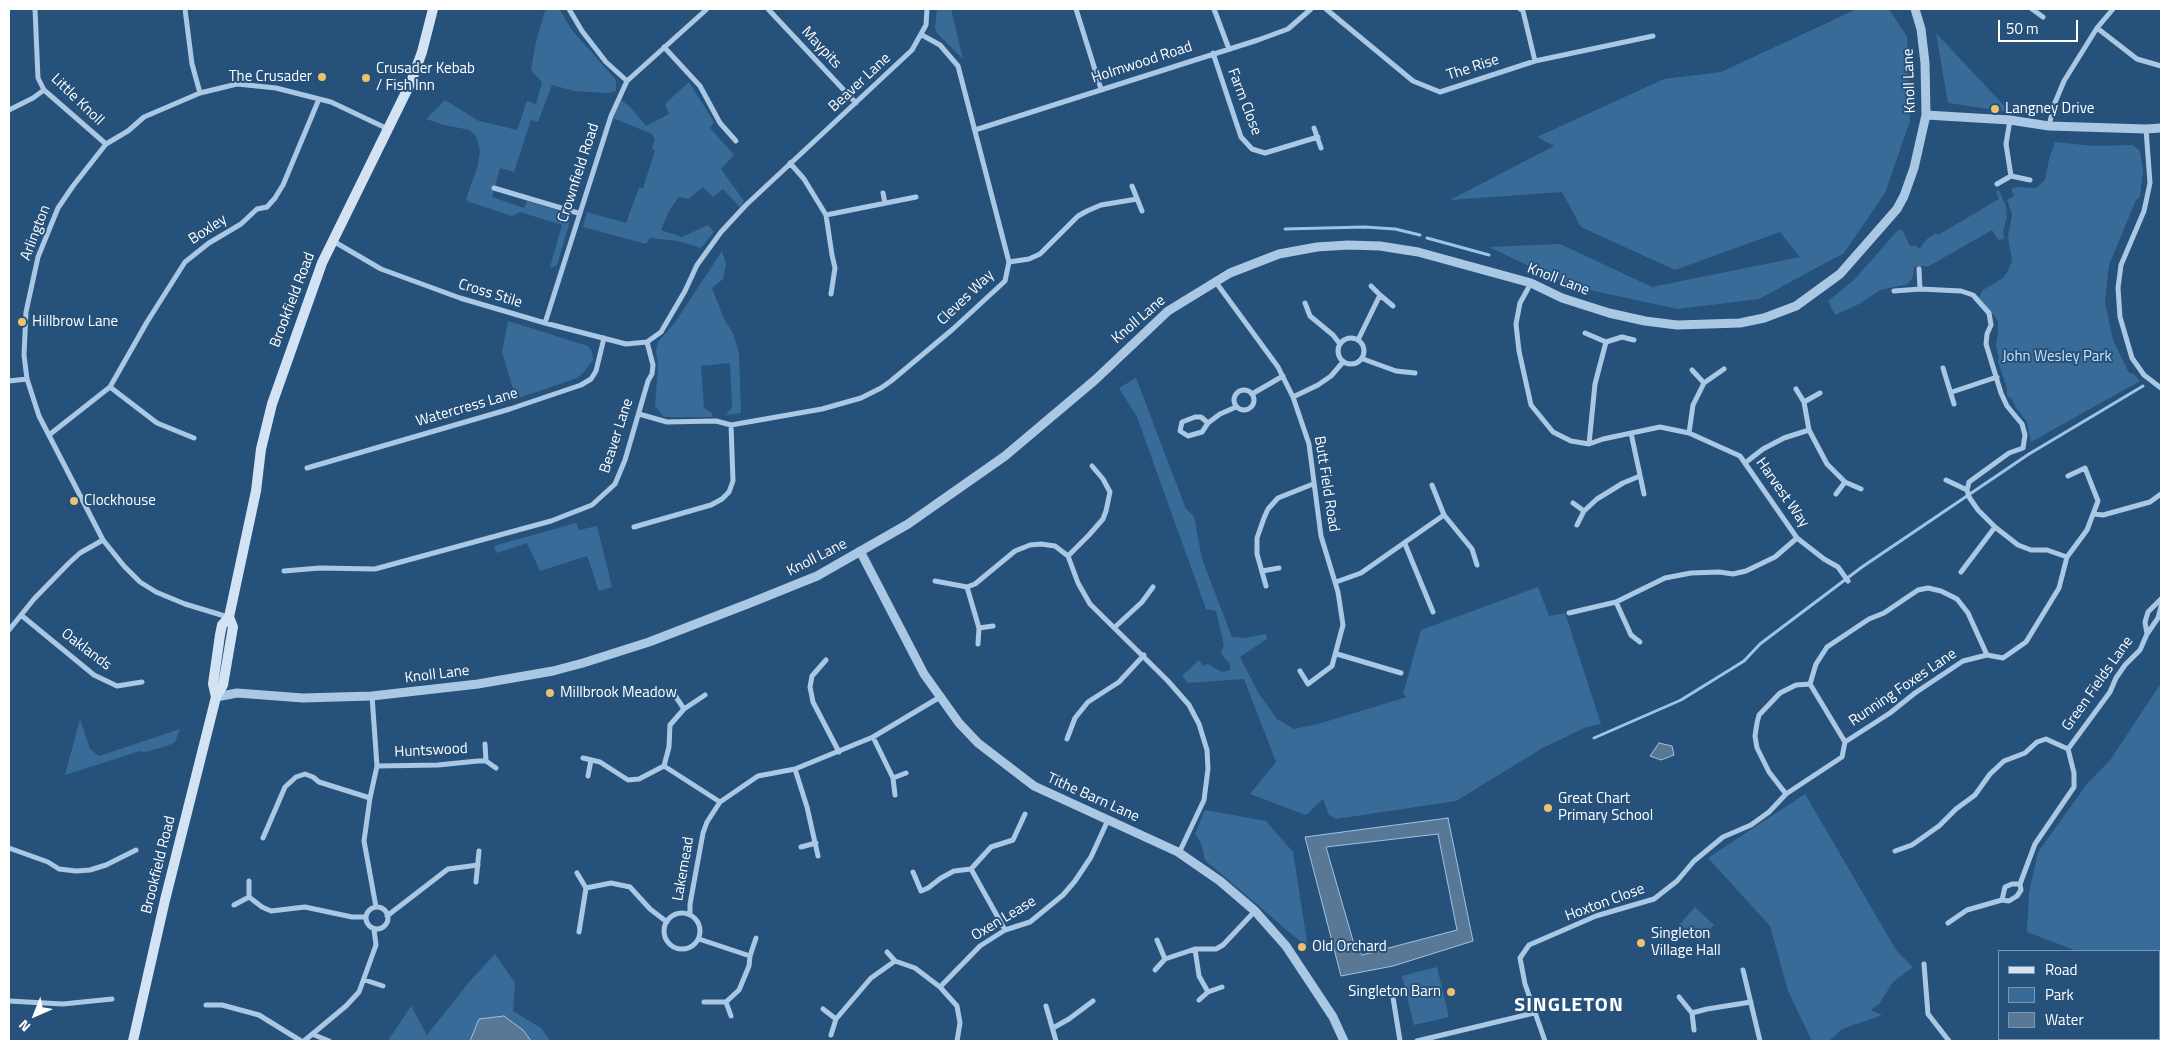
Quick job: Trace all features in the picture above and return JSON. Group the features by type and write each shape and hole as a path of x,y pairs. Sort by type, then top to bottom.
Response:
{"main road":[{"name":"Brookfield Road","path":"133,1041 165,900 216,697 223,685 234,627 229,617 256,491 261,449 272,404 322,263 389,129 422,52 433,9"}],"street":[{"name":"Little Knoll","path":"35,9 38,78 44,90 106,144"},
{"path":"185,9 192,64 200,93"},
{"path":"569,9 582,31 606,62 627,81"},
{"name":"Crownfield Road","path":"545,323 610,116 627,81 707,9"},
{"name":"Maypits","path":"768,9 856,103"},
{"name":"Beaver Lane","path":"284,571 320,568 375,569 579,512 601,498 620,476 652,374 653,365 647,342 661,332 685,291 697,265 711,244 746,205 912,50 926,25 927,9"},
{"path":"1076,9 1101,90"},
{"path":"1214,9 1228,49"},
{"name":"Holmwood Road","path":"975,130 1288,29 1311,9"},
{"name":"The Rise","path":"1326,9 1413,81 1440,92 1535,60 1653,36"},
{"path":"1520,9 1523,11 1535,60"},
{"name":"Knoll Lane","path":"216,697 237,693 303,698 372,696 478,684 553,671 649,642 817,576 908,524 952,495 1005,456 1095,380 1163,315 1214,281 1252,263 1279,254 1348,244 1380,246 1418,252 1532,283 1562,298 1609,313 1645,321 1677,325 1740,323 1764,318 1796,306 1840,274 1897,209 1914,168 1926,114 1925,63 1921,28 1915,9"},
{"path":"2032,9 2043,17"},
{"path":"2049,126 2054,105 2064,80 2098,28 2113,9"},
{"path":"2098,28 2137,59 2161,66"},
{"name":"Cleves Way","path":"639,414 667,422 716,421 731,425 822,409 855,400 881,388 952,330 999,288 1005,280 1009,262 958,66 940,44 922,35"},
{"path":"664,47 700,86 720,123 736,141"},
{"name":"Farm Close","path":"1213,53 1241,137 1253,150 1265,153 1276,151 1318,136"},
{"name":"Arlington","path":"229,617 185,604 156,592 140,582 103,540 39,416 27,379 24,355 26,312 38,257 58,208 106,144 128,131 144,117 200,93 238,84 276,88 319,99 389,129"},
{"path":"9,110 44,90"},
{"name":"Boxley","path":"49,435 110,387 147,322 185,262 209,243 241,224 257,209 266,207 275,198 283,185 319,99"},
{"path":"1926,114 2010,120 2049,126 2161,128"},
{"path":"2010,120 2006,144 2011,176"},
{"path":"1314,128 1321,148"},
{"path":"2146,129 2150,183 2144,211 2121,265 2118,288 2120,318 2132,358 2144,375 2161,388"},
{"path":"790,163 804,179 826,215 835,268 831,294"},
{"path":"1997,184 2011,176 2030,180"},
{"path":"1132,186 1142,211"},
{"path":"494,188 578,213"},
{"path":"883,193 885,203"},
{"path":"826,215 916,197"},
{"path":"1009,262 1029,259 1040,254 1078,216 1087,211 1102,205 1137,198"},
{"name":"Cross Stile","path":"333,242 388,271 460,298 626,344 647,342"},
{"path":"1919,269 1920,289"},
{"name":"Butt Field Road","path":"1214,281 1282,376 1293,397 1309,444 1321,536 1336,582 1343,616 1337,654 1332,666 1308,684 1300,671"},
{"name":"Harvest Way","path":"1532,283 1520,303 1516,324 1519,351 1529,400 1537,414 1552,432 1571,441 1589,444 1660,427 1689,433 1740,456 1797,538 1824,559 1838,567 1848,581"},
{"path":"1371,286 1394,306"},
{"path":"1894,292 1920,289 1961,292 1973,295 1989,313 1991,325 1987,334 1986,344 2001,393 2007,406 2022,424 2025,435 2023,448 2009,453 1980,472 1968,482 1967,490"},
{"path":"1358,340 1380,295"},
{"path":"1305,303 1310,316 1333,335 1340,344"},
{"path":"1585,333 1606,342 1622,337 1634,340"},
{"name":"Watercress Lane","path":"307,468 510,409 582,385 596,371 604,338"},
{"path":"1346,339 1358,340 1364,346 1363,358 1356,364 1345,364 1338,352 1340,344 1346,339"},
{"path":"1589,444 1595,384 1606,342"},
{"path":"1363,358 1396,371 1415,373"},
{"path":"1293,397 1318,385 1331,376 1343,362"},
{"path":"1943,368 1952,392 1954,404"},
{"path":"1689,433 1693,405 1704,383 1724,369"},
{"path":"1692,370 1704,383"},
{"path":"1252,394 1282,376"},
{"path":"1952,392 1997,377"},
{"path":"9,381 27,379"},
{"path":"110,387 157,423 194,438"},
{"path":"1796,389 1804,402 1809,430 1827,464 1846,482 1861,489"},
{"path":"1246,390 1252,394 1254,400 1250,408 1244,411 1236,406 1234,400 1237,393 1246,390"},
{"path":"1804,402 1820,393"},
{"path":"1208,423 1201,417 1195,417 1182,422 1180,432 1188,436 1202,432 1208,423 1236,406"},
{"path":"634,527 711,505 722,499 729,492 733,481 731,425"},
{"path":"1745,462 1762,449 1784,438 1809,430"},
{"path":"1631,433 1644,494"},
{"path":"1068,556 1089,536 1103,519 1106,511 1110,492 1103,479 1092,466"},
{"path":"2068,476 2085,468 2098,500 2094,514 2104,515 2141,505 2150,502 2161,494"},
{"path":"1577,525 1584,511 1606,492 1640,476"},
{"path":"1946,480 1967,490 1978,510 1995,527 2018,545 2031,550 2047,550 2066,557"},
{"path":"1836,494 1846,482"},
{"path":"1266,586 1257,554 1257,538 1268,509 1278,498 1313,484"},
{"path":"1432,485 1444,515 1472,549 1477,565"},
{"path":"1573,502 1584,511"},
{"name":"Running Foxes Lane","path":"1786,794 1842,757 1845,742 1963,662 1987,655 2002,658 2026,642 2059,588 2066,557 2087,530 2094,514"},
{"path":"1336,582 1361,573 1444,515"},
{"path":"1961,572 1995,527"},
{"path":"1569,613 1616,602 1664,578 1691,573 1719,572 1733,574 1746,572 1775,557 1797,538"},
{"path":"9,630 80,553 103,540"},
{"path":"1405,544 1433,612"},
{"path":"936,581 967,587 975,584 1015,551 1030,545 1055,546 1068,556 1078,583 1090,604 1144,655 1189,705 1199,724 1207,750 1208,769 1204,800 1179,853"},
{"name":"Tithe Barn Lane","path":"860,551 924,674 940,697 978,743 1014,773 1034,786 1179,853 1220,881 1255,911 1286,946 1333,1017 1344,1041"},
{"path":"1262,571 1278,568"},
{"path":"967,587 978,628 978,644"},
{"path":"1115,627 1142,602 1153,587"},
{"path":"1845,742 1810,684 1816,664 1827,647 1869,619 1884,613 1922,588 1941,591 1957,599 1968,613 1987,655"},
{"path":"2147,634 2145,622 2148,612 2161,599"},
{"path":"1616,602 1631,635 1640,642"},
{"name":"Green Fields Lane","path":"1948,923 1967,910 2002,900 2009,901 2017,896 2021,890 2020,884 2036,844 2074,787 2074,774 2068,750 2110,692 2125,665 2140,650 2147,634 2158,618 2161,606"},
{"name":"Oaklands","path":"21,615 94,675 117,686 142,682"},
{"path":"978,628 993,626"},
{"path":"1337,654 1401,674"},
{"path":"1067,739 1075,718 1088,702 1119,682 1144,655"},
{"path":"826,660 812,676 810,686 812,702 839,752"},
{"path":"1786,794 1769,772 1757,748 1754,736 1759,716 1780,692 1796,685 1810,684"},
{"path":"672,691 684,710"},
{"path":"583,758 600,762 628,780 639,779 664,766 669,747 670,725 684,710 705,695"},
{"path":"372,696 377,766 364,841 376,907"},
{"name":"Lakemead","path":"690,915 690,904 703,833 707,822 720,802 758,776 795,768 873,737 940,697"},
{"path":"873,737 893,778 895,795"},
{"path":"1895,851 1912,845 1939,826 1956,809 1975,795 1990,774 2004,761 2025,753 2037,742 2046,739 2068,750"},
{"name":"Huntswood","path":"485,744 486,761"},
{"path":"588,776 591,760"},
{"name":"Huntswood","path":"377,766 438,765 486,761 496,768"},
{"path":"664,766 720,802"},
{"path":"795,768 818,856"},
{"path":"893,778 906,773"},
{"path":"263,838 286,787 296,777 305,774 319,782 370,798"},
{"name":"Hoxton Close","path":"1545,1041 1525,984 1520,958 1528,946 1596,916 1654,899 1677,882 1694,861 1723,837 1752,825 1769,812 1786,794"},
{"path":"913,872 921,890 928,888 941,878 954,872 971,868 991,847 1013,840 1025,814"},
{"name":"Oxen Lease","path":"940,987 980,946 1005,930 1030,922 1063,895 1091,857 1108,820"},
{"path":"801,847 816,843"},
{"path":"9,848 48,862 59,869 76,871 93,869 136,850"},
{"path":"476,882 479,851"},
{"path":"374,929 384,926 387,916 448,869 478,865"},
{"path":"971,868 1005,930"},
{"path":"577,873 586,888 579,932"},
{"path":"249,881 249,897"},
{"path":"586,888 611,883 630,887 650,909 667,922"},
{"path":"2002,900 2005,887 2012,884 2020,884"},
{"path":"249,897 271,911 305,907 352,917 366,917"},
{"path":"234,905 249,897"},
{"path":"376,907 384,910 387,916"},
{"path":"206,1005 222,1006 259,1015 302,1041 354,998 365,980 376,945 374,929 369,925 366,917 369,911 376,907"},
{"path":"1155,970 1165,959 1194,949 1216,949 1223,945 1255,911"},
{"path":"681,913 690,915 700,925 699,939 693,946 686,949 677,949 665,937 664,930 667,922 673,916 681,913"},
{"path":"704,1002 726,1002 738,990 745,978 756,938"},
{"path":"699,939 750,956"},
{"path":"1157,940 1165,959"},
{"path":"1194,949 1200,976 1208,992"},
{"path":"887,952 895,960 915,968 940,987 957,1006 960,1023 957,1041"},
{"path":"831,1035 836,1020 871,978 895,960"},
{"path":"1924,964 1928,1014 1949,1041"},
{"path":"1743,970 1760,1041"},
{"path":"365,980 383,986"},
{"path":"1198,1000 1208,992 1222,987"},
{"path":"1392,991 1400,1041"},
{"path":"1679,997 1692,1013 1694,1030"},
{"path":"9,1001 63,1004 112,999"},
{"path":"1052,1028 1069,1019 1093,1001"},
{"path":"726,1002 731,1016"},
{"path":"1692,1013 1751,1002"},
{"path":"1046,1006 1056,1041"},
{"path":"823,1008 836,1020"},
{"path":"1417,1041 1534,1013"},
{"path":"312,1034 329,1041"}],"green space":[{"path":"549,9 560,10 571,29 616,80 616,91 608,93 574,91 552,85 538,122 531,120 514,172 500,168 492,197 524,208 527,201 562,212 568,218 569,224 557,265 553,267 550,267 562,225 520,212 512,216 469,202 466,199 478,165 480,150 476,137 470,130 426,119 445,100 479,121 517,130 527,101 536,104 542,82 531,70 536,42 545,11"},
{"path":"937,9 951,9 963,59 937,33 935,28"},
{"path":"1857,9 1889,9 1907,37 1910,121 1885,193 1844,253 1759,299 1678,309 1571,286 1489,247 1560,244 1652,287 1800,257 1780,232 1675,270 1581,227 1562,192 1450,200 1554,146 1537,137 1664,79 1721,72"},
{"path":"1936,33 2010,112 1948,103"},
{"path":"689,82 714,122 710,128 734,155 721,169 744,201 740,207 723,189 713,197 703,187 689,199 679,197 670,209 661,230 682,237 708,225 714,232 701,248 678,241 650,238 646,244 583,227 587,212 626,223 639,188 643,188 655,151 652,148 655,139 652,134 613,118 621,100 630,107 646,126 669,114 665,104"},
{"name":"John Wesley Park","path":"2055,142 2093,146 2133,145 2140,151 2143,171 2140,197 2136,200 2109,265 2105,302 2113,340 2129,373 2134,374 2140,381 2031,442 2027,422 2016,408 2012,399 2007,396 2007,388 1998,362 1999,357 1996,346 1998,321 1979,297 1983,290 2003,278 2012,260 2008,237 2012,214 2007,200 2014,196 2011,189 2016,187 2036,188 2045,180"},
{"path":"1999,190 2006,206 2007,217 2003,231 2004,239 1998,240 1992,230 1929,266 1914,267 1913,277 1908,284 1880,290 1859,304 1835,315 1828,301 1854,280 1898,230 1902,230 1910,246 1916,246 1919,249 1928,238 1936,233 1938,235 1999,199 1996,192"},
{"path":"722,251 726,264 723,279 712,288 724,319 733,333 739,353 741,413 726,415 732,407 730,363 701,366 704,408 712,413 712,417 664,417 655,406 658,366 656,350 658,342 676,321"},
{"path":"508,321 588,346 592,351 593,360 577,378 516,399 502,352"},
{"path":"1136,378 1186,509 1194,516 1202,559 1232,637 1243,638 1266,634 1267,639 1240,657 1259,694 1277,719 1294,729 1318,724 1407,697 1403,694 1421,630 1538,587 1549,616 1565,613 1601,724 1586,727 1541,749 1456,801 1336,819 1329,815 1323,799 1306,815 1250,794 1276,762 1244,679 1188,683 1182,676 1199,660 1203,666 1208,664 1222,672 1230,670 1230,664 1224,658 1221,651 1224,646 1216,611 1206,609 1137,417 1119,388"},
{"path":"576,523 579,530 597,526 612,587 599,591 587,556 540,571 527,543 497,553 494,548 497,545"},
{"path":"2161,683 2161,1041 2133,1041 2160,1040 2160,950 2074,950 2027,932 2029,893 2038,852 2087,784 2111,759"},
{"path":"80,719 90,749 99,756 180,729 175,742 169,745 146,752 140,751 65,775"},
{"path":"1805,794 1896,950 1913,967 1893,982 1879,1004 1871,1010 1882,1015 1842,1029 1829,1041 1812,1041 1788,991 1770,926 1708,858"},
{"path":"1205,810 1266,821 1293,852 1308,948 1205,860 1201,843 1195,834"},
{"path":"1695,907 1714,925 1698,941 1680,924"},
{"path":"495,954 515,983 513,1011 541,1028 550,1041 531,1041 523,1030 479,1019 470,1041 388,1041 411,1006 427,1035 470,981"},
{"path":"1437,967 1449,1017 1414,1025 1402,976"}],"water":[{"path":"1659,743 1672,746 1674,755 1661,760 1650,756"},
{"path":"1448,818 1473,941 1393,966 1341,976 1305,837","holes":["1438,834 1457,930 1362,955 1354,944 1326,847"]},
{"path":"504,1016 523,1030 531,1041 470,1041 479,1019"}],"waterway":[{"path":"1285,229 1364,227 1395,229 1420,235"},
{"path":"1427,238 1489,255"},
{"path":"1594,738 1681,700 1744,661 1760,644 1862,567 2029,454 2143,386"}],"place":[{"name":"The Crusader","path":"322,77"},
{"name":"Crusader Kebab / Fish Inn","path":"366,78"},
{"name":"Langney Drive","path":"1995,109"},
{"name":"Hillbrow Lane","path":"22,322"},
{"name":"Clockhouse","path":"74,501"},
{"name":"Millbrook Meadow","path":"550,693"},
{"name":"Great Chart Primary School","path":"1548,808"},
{"name":"Singleton Village Hall","path":"1641,943"},
{"name":"Old Orchard","path":"1302,947"},
{"name":"Singleton Barn","path":"1451,992"}],"district":[{"name":"SINGLETON","path":"1569,1006"}]}
